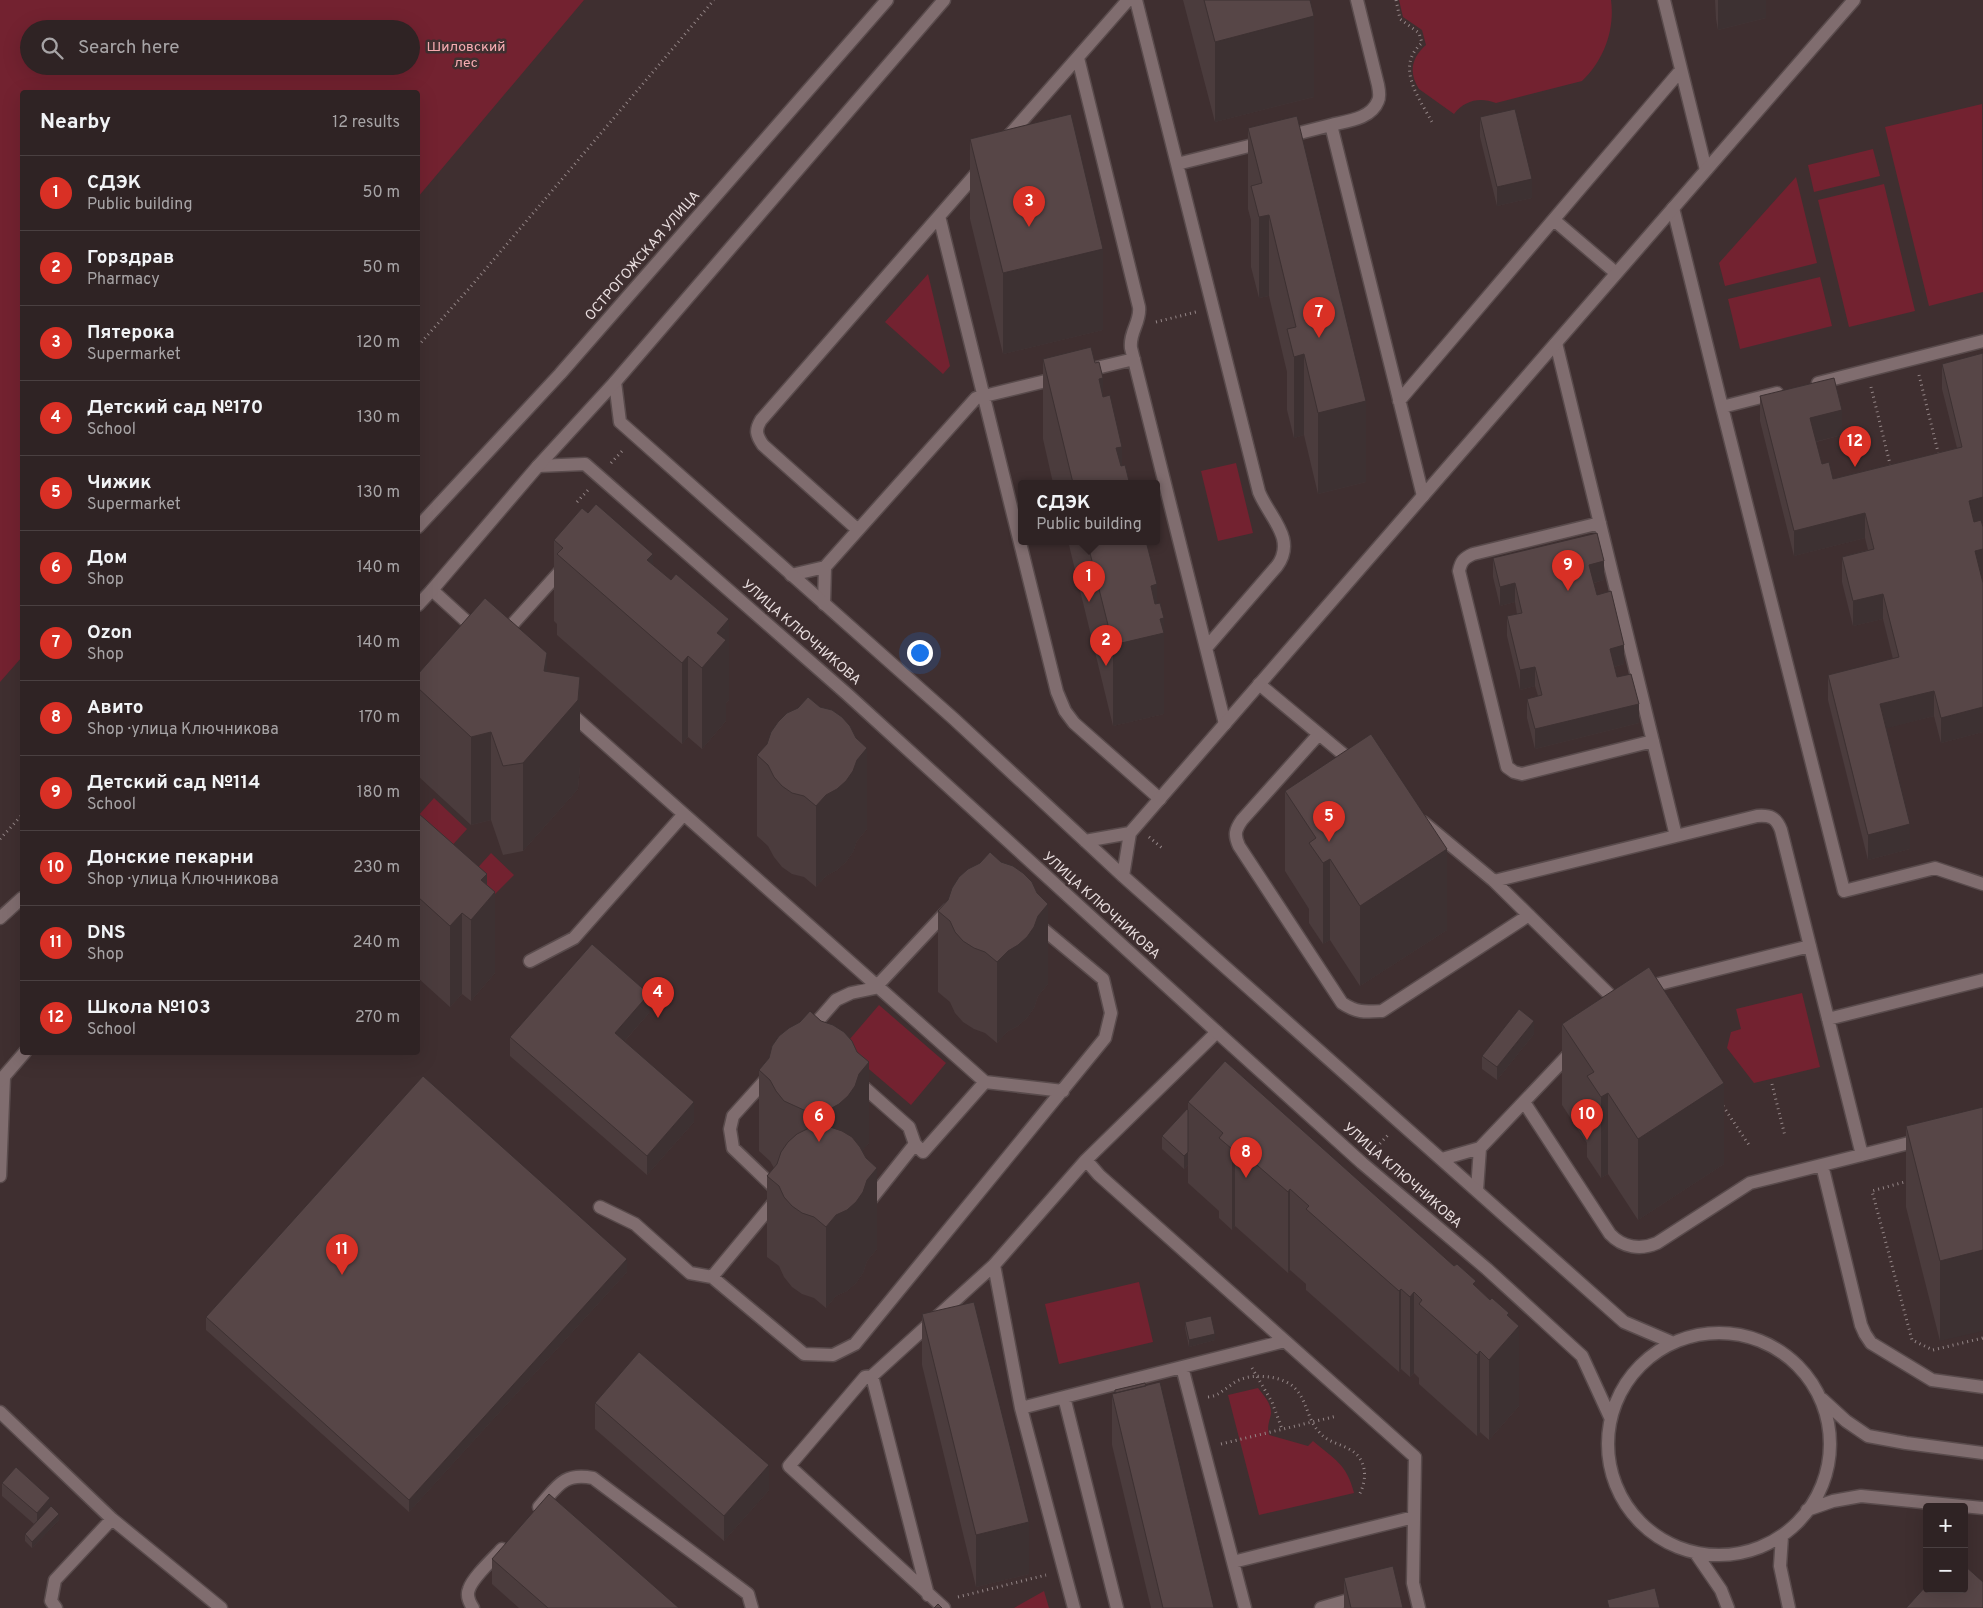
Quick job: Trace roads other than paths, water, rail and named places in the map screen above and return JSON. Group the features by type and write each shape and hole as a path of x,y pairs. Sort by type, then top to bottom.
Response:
{"street":[{"name":"ОСТРОГОЖСКАЯ УЛИЦА","path":"420,525 560,374 887,0"},
{"path":"420,603 538,466 615,382 944,0"},
{"path":"858,530 763,446 757,436 756,428 1128,0"},
{"path":"1136,0 1259,492 1277,521 1285,551 1277,566 1206,648"},
{"path":"1177,164 1357,119 1373,110 1379,100 1378,85 1357,0"},
{"path":"1664,0 1706,170"},
{"path":"1123,876 1130,833 1854,0"},
{"path":"1078,58 1140,306 1140,316 1130,339 1134,359 1225,724"},
{"path":"1399,401 1681,70"},
{"path":"1331,125 1423,496"},
{"path":"1673,208 1844,891 1935,868 1983,884"},
{"path":"939,216 1018,533"},
{"path":"1554,220 1616,273"},
{"path":"1722,407 1983,341"},
{"path":"1556,343 1676,836"},
{"path":"791,575 825,567 976,398 1134,359"},
{"path":"615,382 620,422 954,719 1123,876 1624,1322 1671,1342"},
{"name":"УЛИЦА КЛЮЧНИКОВА","path":"538,466 585,464 847,694 1362,1163 1487,1269 1582,1356 1610,1417"},
{"path":"1600,523 1473,554 1465,557 1458,571 1507,767 1514,772 1522,774 1653,742"},
{"path":"1021,545 1055,683 1065,712 1160,798"},
{"path":"432,590 486,641 570,560"},
{"path":"824,604 825,567"},
{"path":"1259,684 1364,772"},
{"path":"559,703 985,1082 1063,1091"},
{"path":"1319,734 1242,820 1236,829 1235,836 1239,846 1342,1003 1353,1010 1364,1012 1382,1011 1529,915"},
{"path":"1410,810 1494,881 1529,915 1614,1006 1628,993 1640,988 1810,946"},
{"path":"530,961 574,938 684,814"},
{"path":"1494,881 1757,816 1769,815 1777,821 1781,830 1862,1155"},
{"path":"1085,841 1130,833"},
{"path":"0,918 20,900"},
{"path":"805,1039 836,1000 852,992 875,988 956,902"},
{"path":"600,1207 635,1224 690,1272 712,1277 804,1354 833,1355 855,1344 1105,1038 1110,1013 1103,979 1028,916"},
{"path":"1828,1019 1983,980"},
{"path":"944,1608 789,1466 865,1377 872,1376 994,1265 1086,1160 1217,1032"},
{"path":"1442,1159 1480,1148 1584,1038"},
{"path":"0,1176 2,1079 22,1055"},
{"path":"712,1277 781,1194 733,1148 730,1129 733,1116 779,1064"},
{"path":"850,1074 908,1127 915,1144 923,1152 985,1082"},
{"path":"1524,1102 1610,1234 1617,1242 1647,1248 1750,1183 1937,1136"},
{"path":"863,1209 915,1144"},
{"path":"1477,1190 1480,1148"},
{"path":"1086,1160 1099,1175 1415,1457 1414,1517 1409,1584 1419,1608"},
{"path":"1822,1165 1862,1325 1871,1343 1932,1380 1983,1387"},
{"path":"994,1265 1021,1408 1074,1608"},
{"path":"1697,1555 1721,1554 1748,1548 1782,1536 1816,1498 1825,1480 1830,1462 1831,1437 1822,1399 1816,1388 1798,1367 1772,1347 1742,1336 1704,1335 1671,1342 1638,1367 1618,1397 1610,1417 1606,1450 1613,1479 1625,1506 1648,1530 1697,1555 1721,1590 1728,1608"},
{"path":"1021,1408 1285,1341"},
{"path":"1182,1367 1245,1608"},
{"path":"872,1376 928,1595"},
{"path":"1064,1397 1117,1608"},
{"path":"1822,1399 1846,1421 1868,1436 1983,1453"},
{"path":"0,1412 112,1518 221,1608"},
{"path":"532,1515 564,1480 580,1476 593,1478 748,1594 752,1608"},
{"path":"1806,1510 1833,1501 1861,1496 1983,1508"},
{"path":"1233,1562 1414,1517"},
{"path":"56,1608 51,1601 55,1580 112,1518"},
{"path":"1782,1536 1780,1566 1789,1608"},
{"path":"473,1608 468,1601 468,1590 472,1582 512,1538"},
{"path":"1321,1608 1368,1595"}],"place":[{"name":"Пятерока","path":"1029,227"},
{"name":"Ozon","path":"1319,338"},
{"name":"Школа №103","path":"1855,467"},
{"name":"Детский сад №114","path":"1568,591"},
{"name":"СДЭК","path":"1089,602"},
{"name":"Горздрав","path":"1106,666"},
{"name":"Чижик","path":"1329,842"},
{"name":"Детский сад №170","path":"658,1018"},
{"name":"Донские пекарни","path":"1587,1140"},
{"name":"Дом","path":"819,1142"},
{"name":"Авито","path":"1246,1178"},
{"name":"DNS","path":"342,1275"}],"park label":[{"name":"Шиловский лес","path":"466,56"}]}
